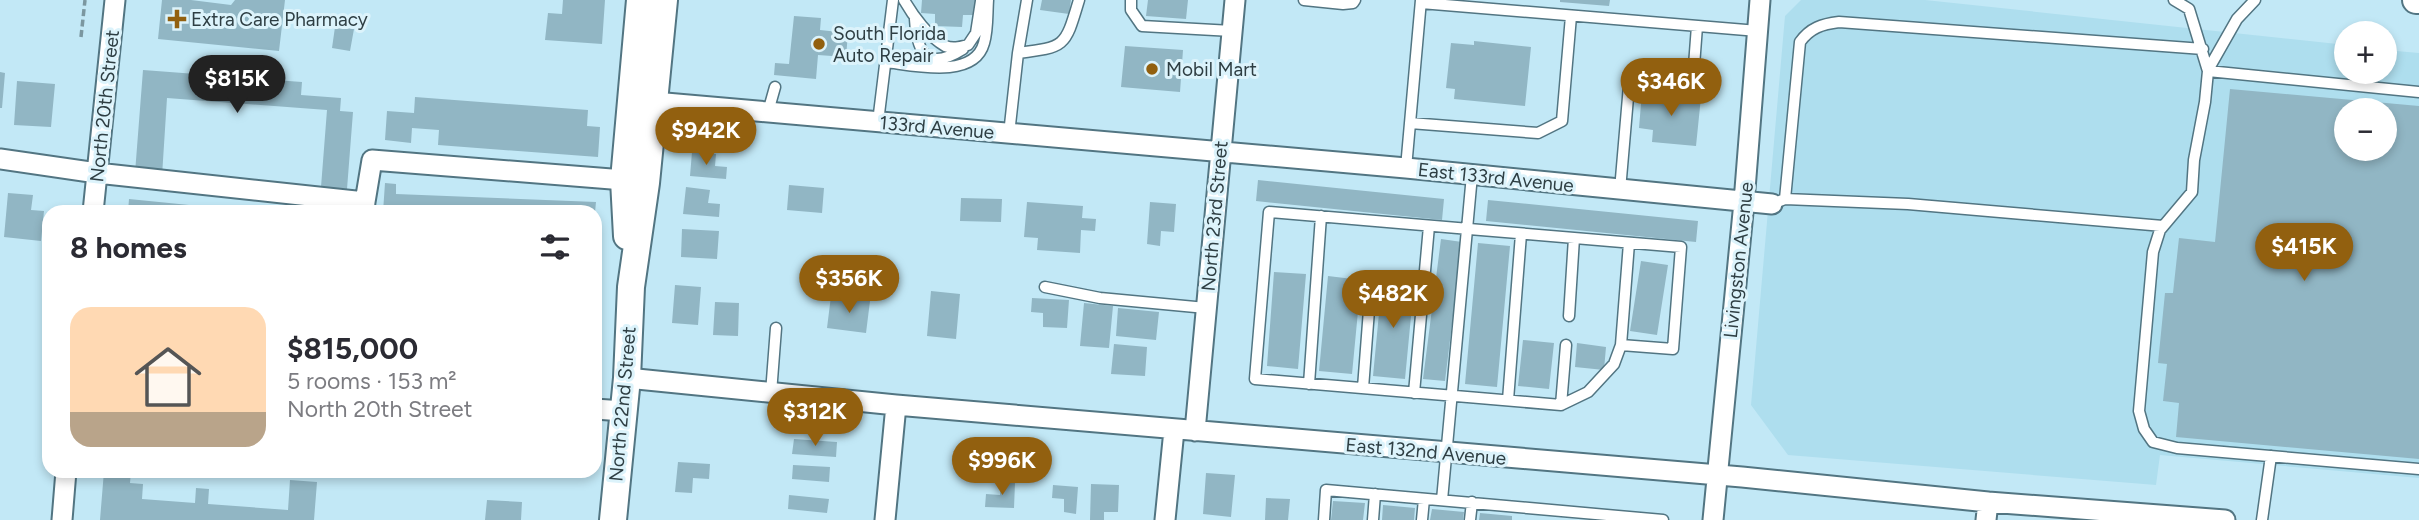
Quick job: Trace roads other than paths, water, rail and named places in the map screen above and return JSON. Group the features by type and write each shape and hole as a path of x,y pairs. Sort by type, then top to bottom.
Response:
{"street":[{"name":"North 20th Street","path":"94,205 115,0"},
{"name":"North 22nd Street","path":"631,287 624,180 640,0"},
{"name":"North 22nd Street","path":"612,520 627,378 631,287 646,183 664,0"},
{"name":"North 23rd Street","path":"1195,431 1235,0"},
{"name":"Livingston Avenue","path":"1713,520 1744,202 1760,0"},
{"name":"133rd Avenue","path":"654,102 1220,152"},
{"name":"East 133rd Avenue","path":"1220,152 1744,202 1779,201"},
{"path":"0,159 348,205"},
{"path":"364,205 372,160 624,180"},
{"name":"East 132nd Avenue","path":"627,378 1174,430 1717,475 1987,511 2225,520"},
{"path":"885,520 896,405"},
{"path":"602,410 623,411"},
{"path":"1165,520 1174,430"},
{"path":"62,520 65,478"}],"lane":[{"path":"878,122 893,0"},
{"path":"904,0 915,19 946,46 956,48 968,45"},
{"path":"915,19 916,38 921,52 937,60 949,58 968,45 976,33 981,0"},
{"path":"886,62 939,68 960,66 978,55 984,44 988,0"},
{"path":"1009,134 1027,0"},
{"path":"1018,53 1048,49 1063,43 1079,0"},
{"path":"1131,0 1131,10 1142,26 1232,31"},
{"path":"1304,0 1343,4 1355,0"},
{"path":"2174,0 2189,9 2203,49 2208,71 2206,102 2194,160 2192,192 2163,226 2152,252 2139,411 2144,429 2153,442 2177,448 2419,469"},
{"path":"2208,71 2237,19 2255,0"},
{"path":"1406,168 1421,1 1759,31"},
{"path":"1410,123 1538,133 1562,121 1571,16"},
{"path":"2163,226 1908,204 1779,201 1800,42 1808,32 1824,24 1839,22 2203,49"},
{"path":"1620,190 1630,74 1693,79 1697,26"},
{"path":"2208,71 2419,92"},
{"path":"768,112 775,87"},
{"path":"1442,500 1472,174"},
{"path":"1621,345 1673,349 1681,247 1269,212 1255,379 1561,405 1588,392 1614,364 1621,345 1629,243"},
{"path":"1309,384 1321,216"},
{"path":"1415,393 1429,226"},
{"path":"1508,400 1521,234"},
{"path":"1569,316 1574,238"},
{"path":"1363,388 1371,284"},
{"path":"1045,287 1100,298 1206,308"},
{"path":"771,393 776,328"},
{"path":"1561,405 1566,345"},
{"path":"2262,520 2271,456"},
{"path":"1324,520 1326,490 1521,507 1569,515 1662,520"},
{"path":"1373,520 1375,494"},
{"path":"1422,520 1424,499"},
{"path":"1470,520 1472,502"},
{"path":"1520,520 1521,507"}],"place":[{"name":"Extra Care Pharmacy","path":"177,19"},
{"name":"South Florida Auto Repair","path":"819,44"},
{"name":"Mobil Mart","path":"1152,69"}]}
